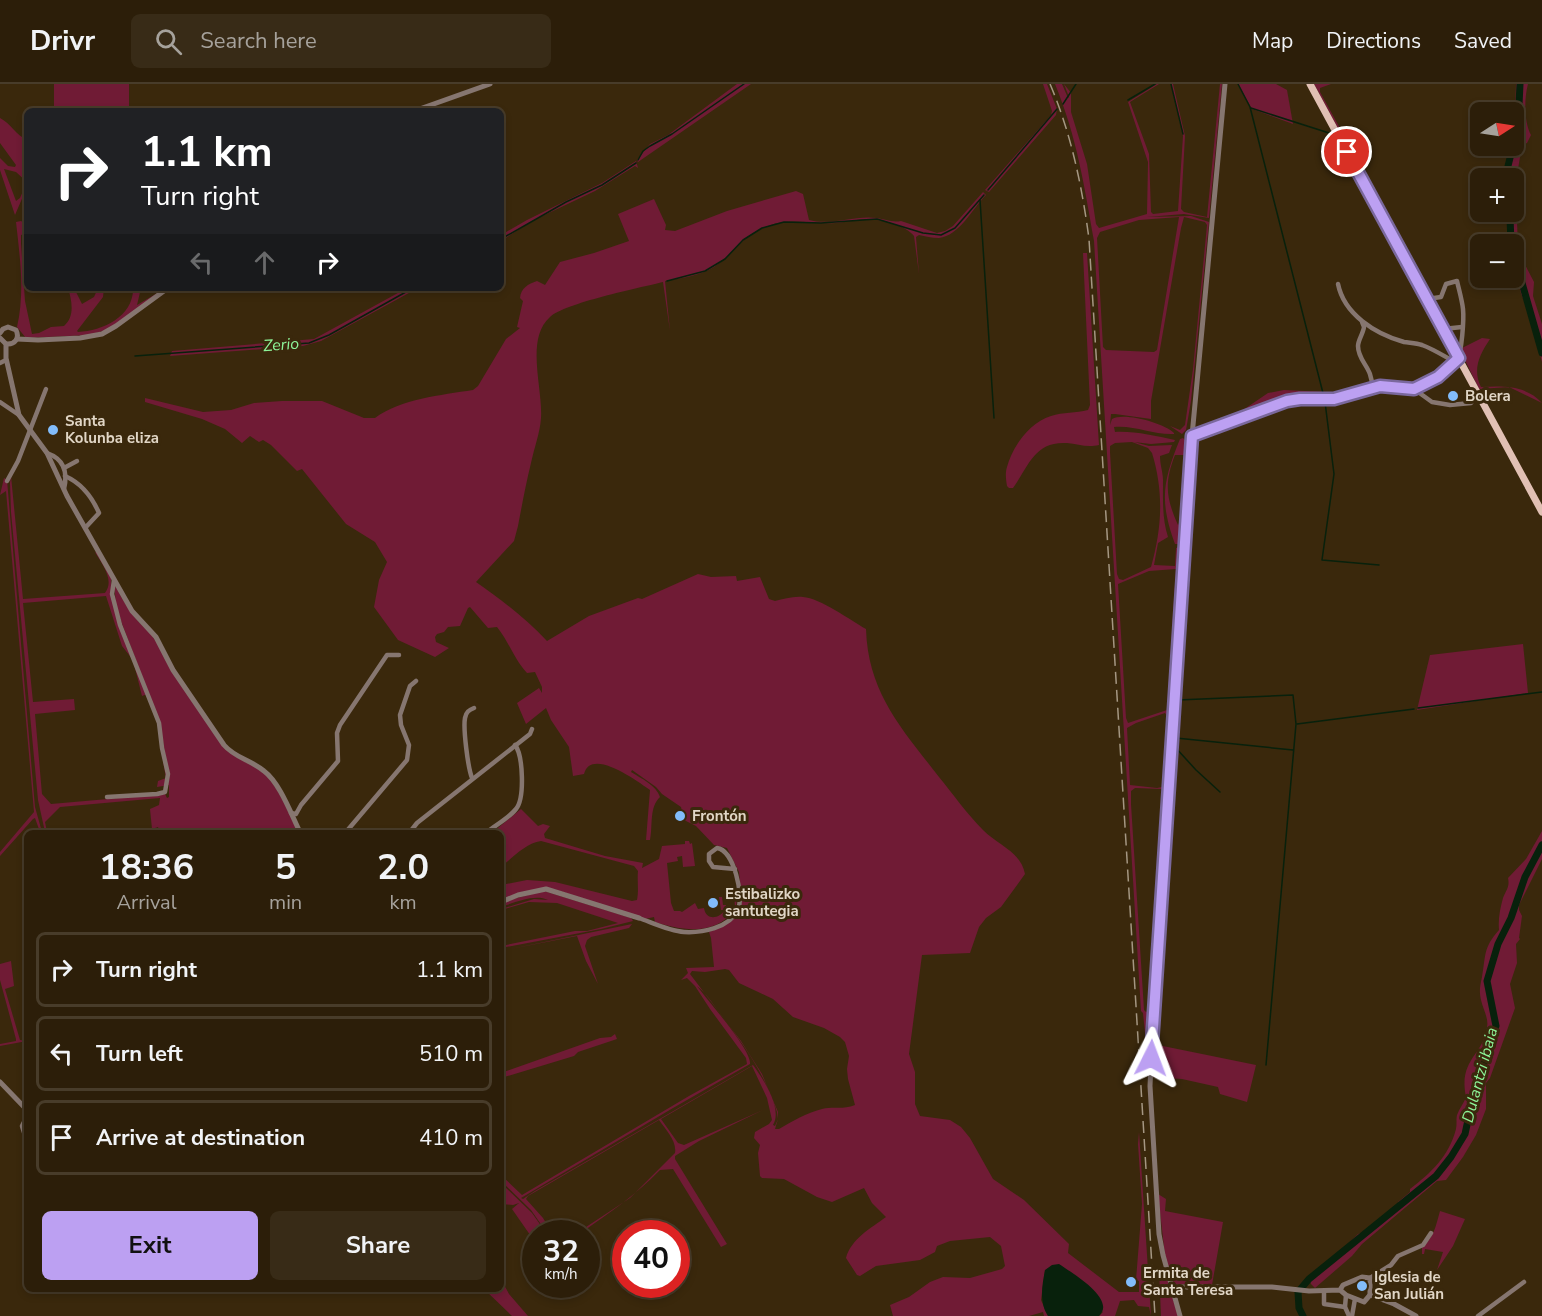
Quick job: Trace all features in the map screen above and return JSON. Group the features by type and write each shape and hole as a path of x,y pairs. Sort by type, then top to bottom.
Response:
{"main road":[{"path":"1310,84 1443,329 1457,360 1478,393 1542,512"}],"street":[{"path":"422,108 490,84"},
{"path":"1180,1316 1159,1234 1150,1072 1192,436 1225,84"},
{"path":"1414,389 1438,377 1457,360 1462,327 1464,310 1457,281 1446,284 1441,297 1427,299"},
{"path":"1338,284 1346,305 1362,322 1402,341 1421,345 1457,360"},
{"path":"17,339 80,338 102,334 164,291"},
{"path":"1362,322 1364,327 1357,344 1373,376 1372,388"},
{"path":"6,344 13,344 17,339 17,333 13,328 8,327 0,333 6,344 3,362 19,415 47,453 63,489 132,611 156,637 173,669 224,746 235,756 267,773 274,781 298,830"},
{"path":"1443,329 1462,327"},
{"path":"1192,436 1287,401 1334,399 1372,388 1392,386 1414,389 1432,402 1450,405 1471,403 1478,393"},
{"path":"7,481 18,461 46,389"},
{"path":"0,402 19,415"},
{"path":"47,453 56,456 64,464 63,489"},
{"path":"64,468 77,461"},
{"path":"65,476 82,487 92,499 99,513 86,527"},
{"path":"107,797 165,792 168,774 159,723 120,625 112,594 114,580"},
{"path":"290,813 296,814 338,761 338,729 344,717 387,655 399,655"},
{"path":"348,830 407,760 409,745 401,725 400,715 410,686 416,681"},
{"path":"472,778 465,718 474,708"},
{"path":"412,830 472,778 530,734 532,729"},
{"path":"490,830 515,810 521,800 521,759 515,745"},
{"path":"286,804 299,808"},
{"path":"298,830 299,808"},
{"path":"504,901 518,895 546,890 682,932 713,929 734,915 739,907 735,869 724,850 717,848 710,851 708,859 711,865 735,869"},
{"path":"0,1082 24,1107"},
{"path":"1340,1290 1343,1285 1362,1277 1370,1278 1391,1265 1398,1256 1423,1245 1431,1233"},
{"path":"1171,1287 1340,1290 1364,1302 1370,1295 1370,1278"},
{"path":"1478,1316 1524,1282"},
{"path":"1324,1291 1324,1304 1345,1307"},
{"path":"1346,1295 1345,1307 1351,1316"},
{"path":"1370,1295 1416,1316"},
{"path":"1351,1316 1355,1299"}],"shaded area":[{"path":"54,84 129,84 129,108 54,108"},
{"path":"737,84 751,84 638,162 637,160 650,144 668,135"},
{"path":"1043,84 1047,84 1057,109 1056,115 989,192 985,190 1051,115 1052,111"},
{"path":"1055,84 1062,84 1068,98 1064,84 1071,93 1071,112 1087,164 1096,224 1099,228 1147,214 1148,162 1128,102 1157,84 1159,84 1130,102 1149,154 1151,212 1153,214 1178,211 1183,136 1171,84 1173,84 1185,136 1181,209 1184,212 1207,217 1220,84 1222,84 1209,218 1184,214 1147,217 1191,216 1209,222 1191,401 1186,430 1182,434 1170,426 1180,430 1185,425 1193,369 1207,225 1205,222 1184,217 1151,401 1151,419 1111,414 1110,425 1112,419 1118,417 1144,420 1169,429 1174,434 1122,427 1114,427 1115,432 1138,433 1175,440 1174,442 1151,444 1134,442 1149,446 1172,445 1169,453 1160,456 1164,516 1168,537 1158,543 1154,565 1175,566 1176,548 1180,547 1149,1003 1149,1052 1141,1011 1094,241 1079,161","holes":["1179,217 1157,350 1154,352 1106,350 1103,347 1097,238 1100,232 1139,220","1132,442 1148,448 1156,467 1160,496 1159,524 1151,567 1123,580 1119,579 1117,574 1110,452 1110,446 1115,443","1176,569 1167,710 1128,723 1118,584 1149,571","1165,713 1167,716 1162,787 1130,785 1127,728","1135,788 1162,789 1148,1011 1146,1012 1144,1010 1131,791"]},
{"path":"1238,84 1276,84 1287,90 1293,124 1252,109"},
{"path":"1314,84 1331,84 1320,88 1320,92 1405,246 1427,293"},
{"path":"1516,84 1528,84 1525,110 1531,135 1524,144 1524,102 1515,102"},
{"path":"0,118 24,138 24,179 16,172 4,169 16,201 24,189 15,215 0,170 0,158 8,166 15,167 16,165 0,143"},
{"path":"1507,156 1520,156 1518,168 1506,168"},
{"path":"636,161 638,168 635,166 595,191 532,221 504,239 504,233 527,220 602,183"},
{"path":"796,191 803,194 809,220 826,222 868,217 901,221 937,233 953,226 983,192 986,195 953,232 939,238 919,235 916,237 919,274 914,236 897,225 867,219 827,223 776,223 751,235 709,270 665,281 670,331 663,282 586,301 550,317 538,338 540,424 514,541 476,582 513,610 547,641 589,616 638,598 642,599 698,574 711,577 736,576 737,581 760,577 769,599 775,601 796,597 810,598 866,629 873,672 889,709 900,726 971,817 983,830 1014,854 1023,866 1025,874 1001,907 986,918 979,927 970,953 922,955 909,1054 915,1072 915,1104 920,1116 950,1120 961,1127 970,1138 993,1179 1024,1200 1069,1244 1068,1253 1119,1292 1139,1292 1139,1281 1136,1280 1142,1204 1139,1132 1151,1316 1149,1307 1138,1306 1134,1300 1120,1301 1115,1316 1099,1316 1103,1312 1045,1270 1041,1300 1048,1316 1044,1316 1043,1312 1029,1316 893,1316 890,1305 909,1297 930,1282 943,1277 970,1278 1002,1269 1005,1266 1001,1246 990,1237 950,1241 937,1246 935,1252 920,1260 876,1266 860,1276 857,1275 846,1258 852,1245 862,1234 886,1217 872,1203 864,1188 832,1202 817,1197 784,1179 760,1176 758,1153 760,1145 754,1138 755,1132 772,1120 767,1098 752,1066 661,1119 678,1143 684,1145 763,1110 699,1141 675,1156 727,1244 721,1247 673,1169 660,1170 635,1193 675,1153 673,1140 659,1120 528,1196 526,1199 544,1220 538,1220 504,1184 504,1178 522,1195 747,1064 746,1058 695,986 687,978 681,980 688,973 686,968 714,967 709,932 724,926 742,903 739,872 727,848 714,845 696,826 684,820 681,807 632,770 631,772 652,786 660,797 654,806 650,840 646,840 650,790 615,768 605,765 595,764 588,767 584,774 573,776 569,747 546,708 526,724 517,703 539,688 542,693 542,687 535,672 527,673 522,668 497,627 488,628 470,607 460,626 448,627 444,632 437,634 436,642 449,648 435,657 398,640 374,607 379,580 387,562 375,542 346,524 302,469 297,471 263,440 259,442 250,436 242,443 225,429 202,419 145,402 145,398 203,412 231,410 254,403 322,401 364,418 375,418 409,402 473,390 478,386 506,339 520,328 517,327 523,301 520,298 523,289 537,281 545,285 560,262 629,241 618,214 654,199 666,225 665,230 675,231 727,211","holes":["729,970 739,983 773,999 793,1017 824,1028 845,1042 849,1056 848,1079 855,1105 826,1108 775,1129 778,1119 775,1126 773,1125 776,1110 773,1101 753,1065 521,1198 750,1064 749,1057 737,1037 697,986 704,993 690,974 692,971"]},
{"path":"16,222 24,223 21,243 24,291 32,334 51,327 64,326 70,318 72,309 69,291 76,291 82,304 94,297 97,291 104,291 103,297 78,332 97,329 115,320 128,307 133,291 140,291 137,305 162,291 109,329 90,335 26,338 17,327 21,288"},
{"path":"1508,222 1517,222 1517,234 1508,234"},
{"path":"1083,253 1087,253 1099,445 1056,443 1047,446 1034,456 1013,488 1009,488 1006,469 1023,436 1043,419 1088,410 1090,405"},
{"path":"1524,263 1534,282 1533,296 1542,324 1542,362 1526,304 1520,288 1524,288"},
{"path":"402,291 413,291 321,341 303,346 170,356 172,351 314,339"},
{"path":"1482,338 1490,339 1478,362 1477,374 1481,387 1508,387 1479,389 1461,352 1462,348"},
{"path":"1510,387 1529,393 1542,403"},
{"path":"1284,390 1326,392 1327,397 1293,398 1202,431 1243,410 1268,393"},
{"path":"1183,438 1186,441 1187,453 1180,544 1175,544 1167,515 1165,491 1170,467 1180,439","holes":["1175,455 1185,455 1181,519 1178,525 1171,507 1168,482"]},
{"path":"11,476 23,599 105,593 109,583 108,577 95,552 97,553 111,578 111,594 147,694 142,696 133,660 122,646 106,596 23,603 33,702 74,699 75,710 35,714 42,794 51,804 165,794 167,798 169,797 169,785 157,787 158,781 166,778 163,761 166,759 160,723 121,621 114,584 134,616 150,632 222,745 232,754 265,774 284,802 297,830 159,830 158,827 152,829 150,809 159,805 160,798 60,807 45,822 47,830 45,830 38,800"},
{"path":"4,478 7,480 35,807 41,830 39,830 35,818 33,819 0,856 0,852 34,812 6,491 0,495"},
{"path":"1523,644 1528,693 1417,710 1430,655"},
{"path":"521,809 538,826 543,824 550,826 544,834 545,838 605,856 643,863 642,868 659,859 662,846 685,844 685,841 689,841 690,844 692,843 695,866 683,867 682,856 677,857 678,861 667,863 671,903 674,911 682,912 695,903 698,909 704,908 710,917 716,917 725,910 721,910 719,897 722,897 726,909 735,907 734,894 737,894 736,909 718,924 687,929 655,922 654,917 645,919 554,889 504,898 504,884 527,880 555,882 632,901 637,900 638,871 634,866 541,841 525,848 504,864 504,830 495,830"},
{"path":"1542,831 1542,859 1519,905 1522,916 1520,939 1516,944 1517,963 1510,984 1515,1008 1490,1078 1486,1083 1486,1109 1476,1135 1446,1180 1437,1181 1362,1244 1352,1256 1315,1288 1308,1277 1358,1234 1367,1231 1399,1205 1398,1202 1432,1170 1449,1148 1456,1129 1457,1115 1466,1097 1465,1074 1485,1036 1487,1027 1480,991 1486,952 1499,930 1500,910 1508,886 1508,878 1526,859"},
{"path":"544,891 631,918 633,921 601,929 504,947 504,945 575,931 587,931 618,923 557,903 529,902 504,909 534,899 548,900 531,898 504,906 504,903"},
{"path":"632,924 629,928 587,940 585,946 598,984 577,936 504,950"},
{"path":"11,961 14,986 5,989 20,1040 24,1042 0,1046 0,1044 16,1041 16,1039 0,980 0,964"},
{"path":"717,1009 741,1041 762,1074 770,1092 752,1059"},
{"path":"615,1034 617,1039 578,1052 574,1056 504,1077 504,1072 600,1038 611,1037"},
{"path":"1153,1044 1256,1065 1247,1102 1220,1094 1218,1087 1182,1079 1152,1077"},
{"path":"504,1186 537,1220 522,1220 522,1223 512,1209 519,1203 504,1204"},
{"path":"1158,1194 1166,1199 1165,1211 1223,1222 1212,1285 1173,1282 1165,1256"},
{"path":"1440,1211 1465,1219 1453,1246 1437,1270 1443,1252 1425,1249 1422,1254 1422,1247 1432,1235"},
{"path":"1059,1264 1098,1294 1103,1309 1099,1316 1048,1316 1042,1300 1045,1270 1052,1265"},
{"path":"1159,1270 1168,1281 1178,1316 1161,1316"},
{"path":"504,1285 528,1316 512,1316 487,1292 504,1292"}],"waterway":[{"name":"Zerio","path":"638,160 643,151 672,134 744,84"},
{"path":"1063,104 1076,84"},
{"path":"1128,100 1155,84"},
{"path":"1171,84 1183,134"},
{"path":"1238,84 1250,107 1324,397"},
{"name":"Dulantzi ibaia","path":"1519,102 1520,84"},
{"path":"1251,108 1329,133 1355,178"},
{"path":"988,190 1057,109"},
{"name":"Dulantzi ibaia","path":"1508,168 1510,156"},
{"name":"Zerio","path":"504,237 566,202 602,185 636,163"},
{"path":"667,281 705,271 725,259 743,240 762,228 784,222 821,223 877,219 923,233 941,235 955,228 984,195"},
{"path":"980,200 994,418"},
{"name":"Dulantzi ibaia","path":"1510,222 1511,234"},
{"name":"Dulantzi ibaia","path":"1523,288 1542,353"},
{"name":"Zerio","path":"135,356 309,343 329,335 408,291"},
{"path":"1325,402 1334,474 1322,560 1379,565"},
{"path":"1418,708 1542,692"},
{"path":"1220,792 1175,747 1178,700 1293,695 1296,724 1266,1065"},
{"path":"1297,724 1414,709"},
{"path":"1176,738 1293,750"},
{"name":"Dulantzi ibaia","path":"1303,1316 1299,1308 1298,1292 1309,1279 1436,1176 1465,1134 1473,1097 1496,1026 1487,981 1498,944 1511,918 1525,877 1542,845"}],"railway":[{"path":"1050,84 1075,160 1089,239 1155,1316"}],"place":[{"name":"Bolera","path":"1453,396"},
{"name":"Santa Kolunba eliza","path":"53,430"},
{"name":"Frontón","path":"680,816"},
{"name":"Estibalizko santutegia","path":"713,903"},
{"name":"Ermita de Santa Teresa","path":"1131,1282"},
{"name":"Iglesia de San Julián","path":"1362,1286"}],"route":[{"path":"1151,1058 1192,436 1287,401 1334,399 1380,386 1414,389 1438,377 1459,358 1347,152"}]}
